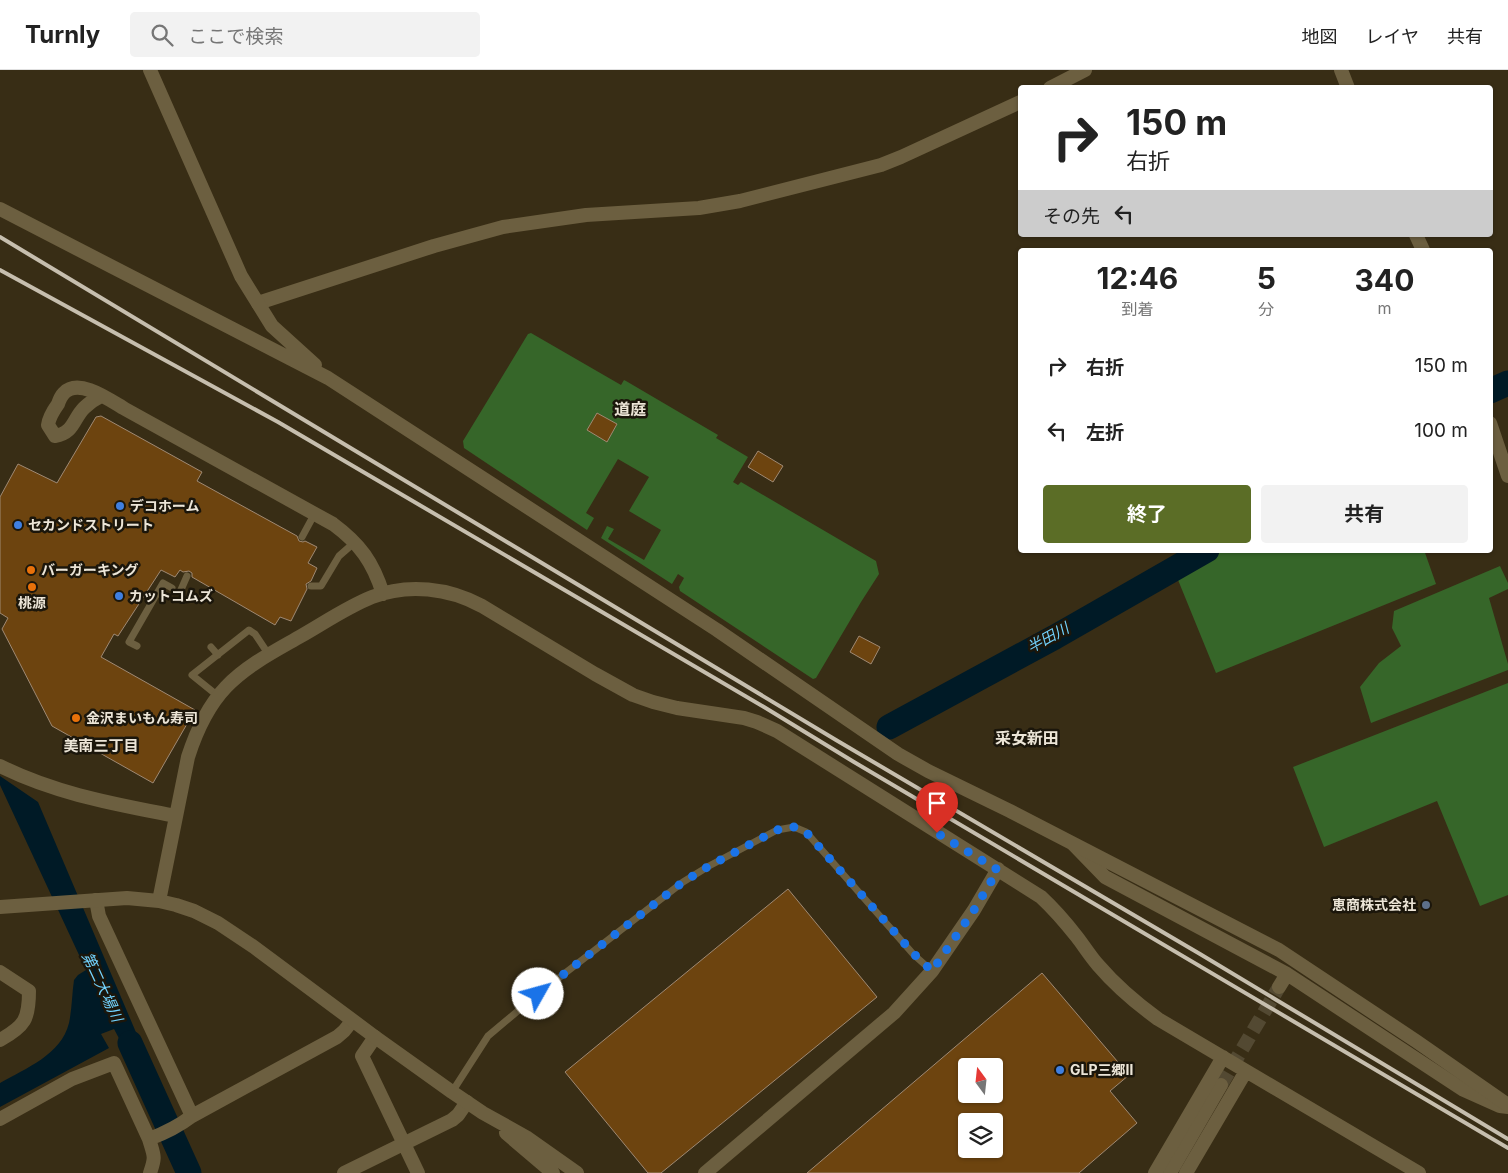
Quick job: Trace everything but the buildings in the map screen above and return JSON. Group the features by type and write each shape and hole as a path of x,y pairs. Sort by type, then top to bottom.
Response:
{"street":[{"path":"150,70 241,276 272,326 328,378"},
{"path":"1056,85 1085,70"},
{"path":"1341,70 1347,85"},
{"path":"258,303 434,246 503,227 586,215 666,211 716,205 740,201 880,165 1018,103"},
{"path":"0,209 328,378 716,630 898,754 1279,950 1416,1041 1508,1106"},
{"path":"101,396 333,524 362,549 378,578 384,594"},
{"path":"1493,433 1508,476"},
{"path":"159,901 188,757 193,741 207,712 218,696 234,679 269,655 372,597 399,590 419,588 454,594 482,606 601,678 633,695 677,708 736,716 757,722 776,731 1030,889 1054,909 1115,984 1158,1019 1419,1173"},
{"path":"0,766 21,776 71,794 176,816"},
{"path":"1074,845 1106,876 1287,974 1462,1089 1500,1106 1508,1106"},
{"path":"705,1173 894,1013 932,971 974,910 998,870"},
{"path":"0,907 127,898 159,901 194,911 218,923 261,953 452,1092 483,1113 526,1137 577,1173"},
{"path":"92,900 187,1120"},
{"path":"0,972 29,992 29,1010 23,1024 0,1040"},
{"path":"1279,987 1287,974"},
{"path":"156,1137 337,1037 352,1021"},
{"path":"375,1037 362,1056 418,1173"},
{"path":"1154,1173 1223,1057"},
{"path":"0,1119 72,1079 114,1062 156,1137 155,1155 150,1173"},
{"path":"1186,1173 1246,1071"},
{"path":"1170,1173 1222,1085"},
{"path":"344,1173 452,1120 467,1102"},
{"path":"483,1113 553,1173"}],"lane":[{"path":"302,537 315,514"},
{"path":"311,586 321,586 338,556 355,542"},
{"path":"180,592 188,576"},
{"path":"137,646 129,642 163,583 172,588"},
{"path":"218,696 192,675 249,630 255,634 269,655"},
{"path":"211,647 218,654"},
{"path":"452,1092 488,1036 538,994 683,882 777,830 794,827 806,832 914,954 932,971"}],"green space":[{"path":"531,333 621,385 624,380 626,381 718,435 716,438 748,457 733,482 738,485 741,482 876,561 879,574 816,678 813,679 680,591 679,587 684,578 678,574 672,584 601,538 607,526 614,529 608,539 644,560 661,530 629,511 649,477 618,459 586,513 594,518 587,530 464,448 463,441 528,334"},
{"path":"1216,553 1425,553 1436,584 1216,673 1176,575"},
{"path":"1500,566 1508,583 1508,589 1489,598 1508,664 1508,670 1371,723 1360,687 1379,663 1401,646 1392,628 1394,611"},
{"path":"1508,683 1508,895 1480,906 1437,801 1324,847 1293,767"}],"water":[{"path":"0,776 38,802 152,1070 139,1076 114,1029 101,1034 109,1048 0,1107 0,1083 31,1066 51,1052 65,1034 70,1018 74,980 86,970 0,785"}],"waterway":[{"name":"半田川","path":"1493,390 1508,383"},
{"name":"半田川","path":"889,727 1055,637 1202,553"},
{"name":"第二大場川","path":"130,1043 189,1173"}],"tunnel":[{"path":"1221,1085 1279,987"}],"railway":[{"path":"0,237 836,740 1200,954 1508,1139"},
{"path":"0,270 278,422 764,707 1508,1148"}],"place":[{"name":"デコホーム","path":"120,506"},
{"name":"セカンドストリート","path":"18,525"},
{"name":"バーガーキング","path":"31,570"},
{"name":"桃源","path":"32,587"},
{"name":"カットコムズ","path":"119,596"},
{"name":"金沢まいもん寿司","path":"76,718"},
{"name":"恵商株式会社","path":"1426,905"},
{"name":"GLP三郷Ⅱ","path":"1060,1070"}],"district":[{"name":"道庭","path":"630,409"},
{"name":"采女新田","path":"1027,738"},
{"name":"美南三丁目","path":"101,746"}],"route":[{"path":"538,994 683,882 777,830 794,827 806,832 914,954 932,971 974,910 998,870 937,833"}]}
